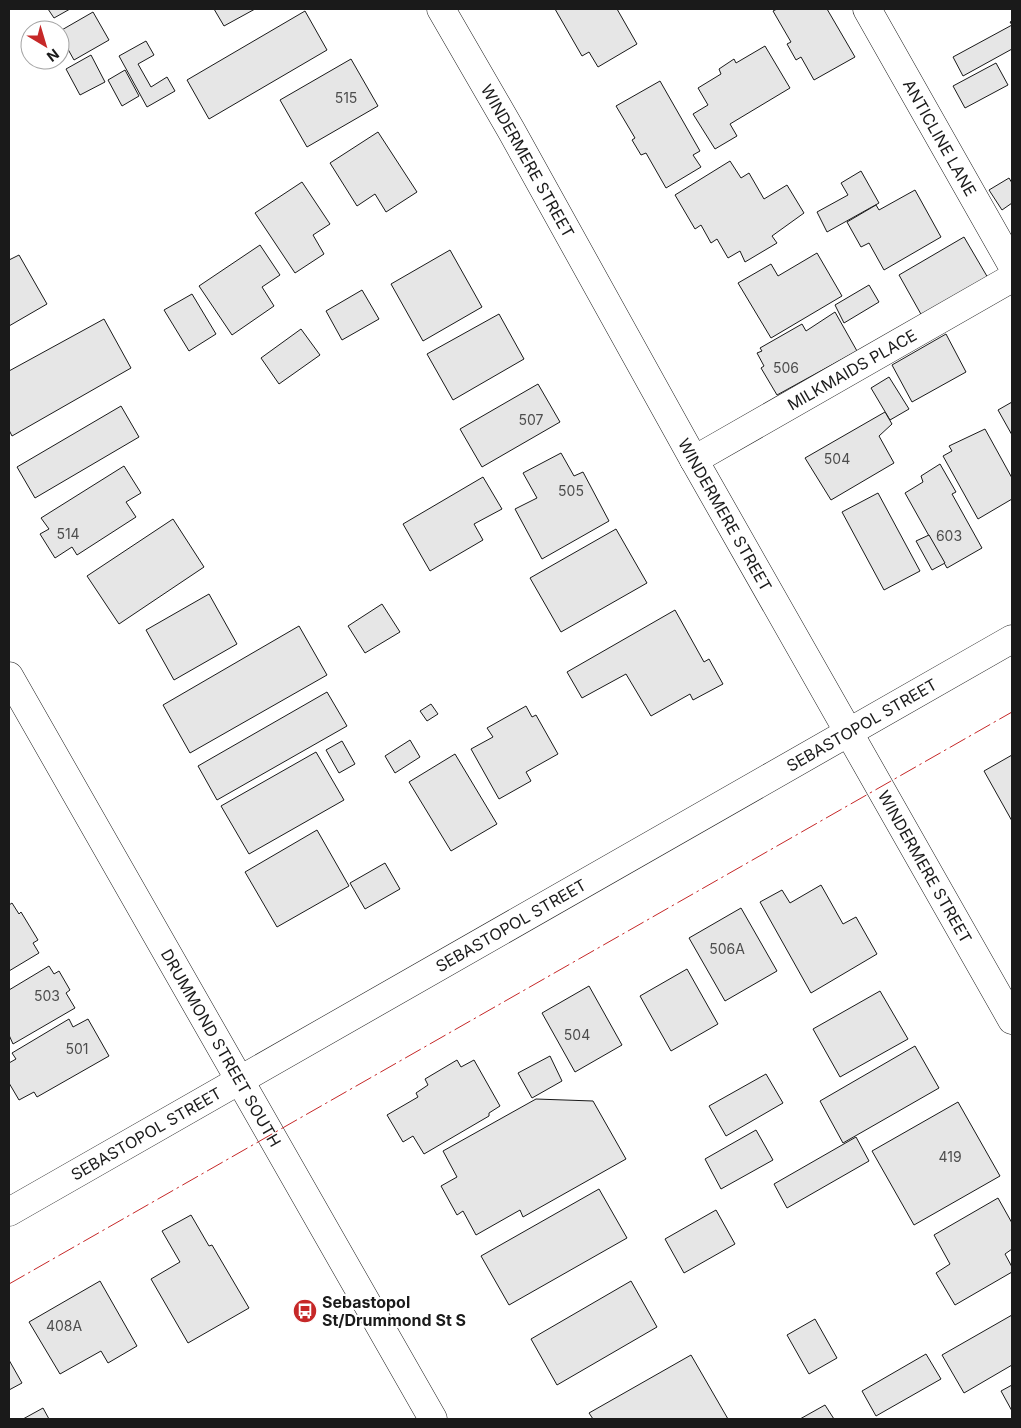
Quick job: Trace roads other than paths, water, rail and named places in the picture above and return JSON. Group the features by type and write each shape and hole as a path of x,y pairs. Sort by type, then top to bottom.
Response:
{"street":[{"name":"WINDERMERE STREET","path":"441,9 511,130 694,460 849,732 1009,1006"},
{"name":"ANTICLINE LANE","path":"867,9 1012,265"},
{"name":"MILKMAIDS PLACE","path":"694,460 1012,278"},
{"name":"SEBASTOPOL STREET","path":"9,1212 1012,639"},
{"name":"DRUMMOND STREET SOUTH","path":"9,676 433,1419"}],"place":[{"name":"Sebastopol St/Drummond St S","path":"305,1311"}]}
